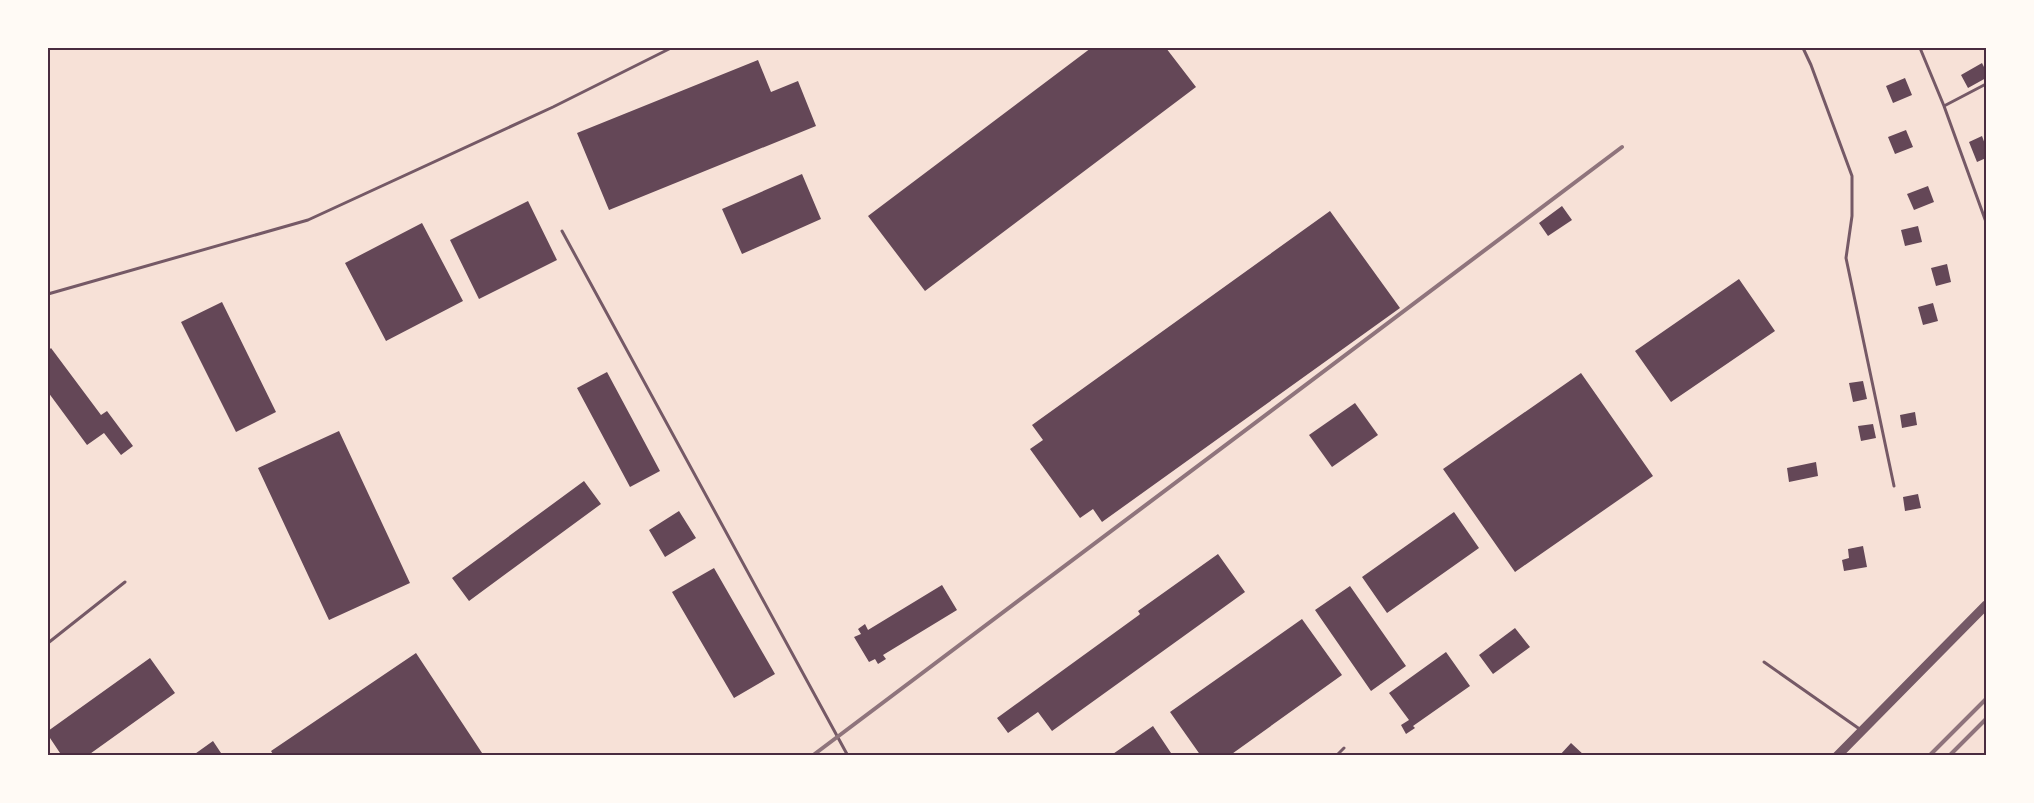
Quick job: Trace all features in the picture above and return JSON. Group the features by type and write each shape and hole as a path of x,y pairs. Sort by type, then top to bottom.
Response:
{"street":[{"path":"1836,756 1986,605"}],"lane":[{"path":"48,294 308,220 553,107 671,48"},
{"path":"1803,48 1852,176 1852,216 1846,258 1894,486"},
{"path":"1920,48 1944,106 1986,222"},
{"path":"1944,106 1986,84"},
{"path":"562,231 848,756"},
{"path":"48,643 125,582"},
{"path":"1764,662 1861,730"},
{"path":"1336,756 1344,748"}],"building":[{"path":"1091,48 1166,48 1196,87 925,291 868,216"},
{"path":"758,60 771,92 798,81 816,126 609,210 577,133"},
{"path":"1982,63 1986,71 1986,78 1968,88 1961,75"},
{"path":"1905,78 1912,95 1893,103 1886,86"},
{"path":"1906,130 1913,147 1895,154 1888,137"},
{"path":"1982,136 1986,147 1986,158 1977,162 1969,142"},
{"path":"802,174 821,219 742,254 722,209"},
{"path":"1928,186 1934,202 1914,210 1907,194"},
{"path":"528,201 557,260 479,299 450,240"},
{"path":"1562,206 1572,220 1548,236 1539,223"},
{"path":"1330,211 1400,308 1102,522 1093,509 1080,518 1030,449 1043,440 1032,425"},
{"path":"422,223 463,301 386,341 345,263"},
{"path":"1918,226 1922,242 1905,246 1901,230"},
{"path":"1947,264 1951,282 1936,286 1931,268"},
{"path":"1739,279 1775,331 1671,402 1635,351"},
{"path":"222,302 276,412 236,432 181,322"},
{"path":"1933,303 1938,321 1923,325 1918,307"},
{"path":"51,348 101,415 107,411 133,446 121,455 104,433 87,445 48,392 48,351"},
{"path":"607,372 660,471 630,487 577,388"},
{"path":"1581,373 1653,476 1515,572 1443,469"},
{"path":"1863,381 1867,399 1853,402 1849,383"},
{"path":"1355,403 1378,435 1332,467 1309,435"},
{"path":"1915,412 1917,425 1902,428 1900,415"},
{"path":"1873,424 1876,438 1861,441 1858,426"},
{"path":"339,431 410,583 329,620 258,468"},
{"path":"1816,462 1818,476 1789,482 1787,468"},
{"path":"584,481 601,504 469,601 452,578"},
{"path":"1918,494 1921,508 1905,511 1903,497"},
{"path":"679,511 696,538 665,557 649,530"},
{"path":"1454,512 1479,548 1387,613 1362,577"},
{"path":"1863,546 1867,567 1844,571 1842,560 1849,558 1848,549"},
{"path":"1218,554 1245,592 1052,731 1038,712 1008,733 997,718 1139,615 1138,611"},
{"path":"714,568 775,674 734,698 672,592"},
{"path":"942,585 957,610 883,655 886,659 878,664 875,659 869,662 854,637 861,634 858,629 865,624 868,630"},
{"path":"1350,586 1406,666 1371,691 1315,610"},
{"path":"1302,619 1342,675 1229,756 1201,756 1170,712"},
{"path":"1515,628 1530,647 1493,674 1479,655"},
{"path":"1446,652 1470,686 1413,726 1415,728 1406,734 1401,725 1409,720 1389,693"},
{"path":"416,653 484,756 274,756 271,751"},
{"path":"150,658 175,693 87,756 62,756 48,735 48,731"},
{"path":"1153,726 1173,756 1110,756"},
{"path":"213,741 223,756 192,756"},
{"path":"1571,743 1585,756 1559,756"}],"railway":[{"path":"812,756 1622,147"},
{"path":"1929,756 1986,699"},
{"path":"1949,756 1986,719"}]}
